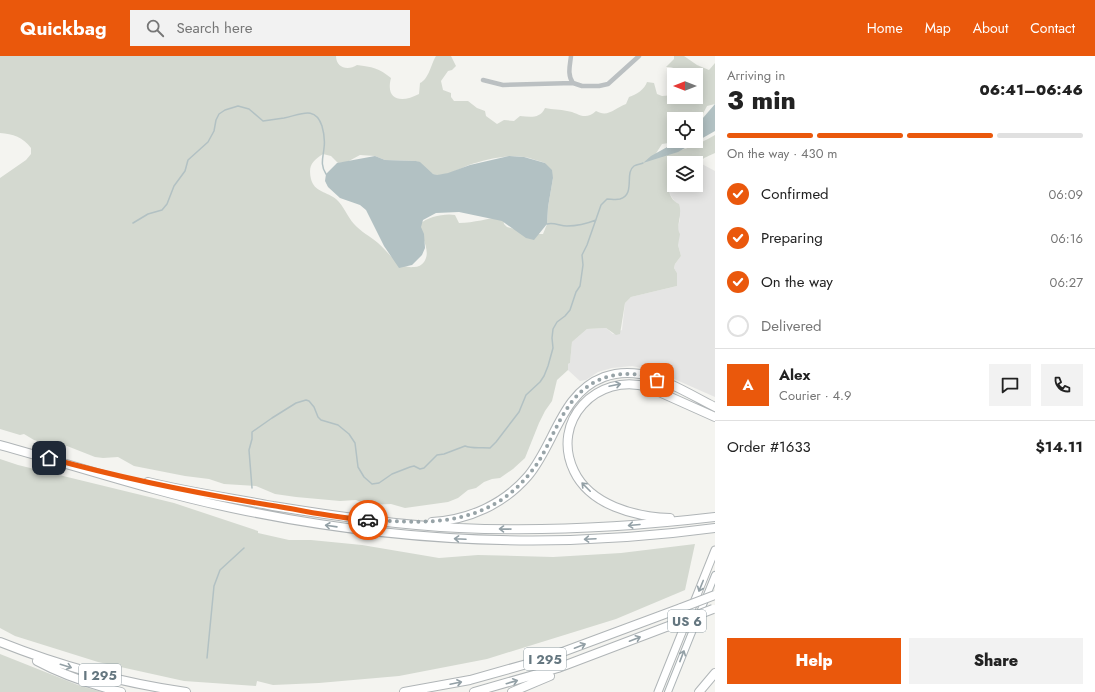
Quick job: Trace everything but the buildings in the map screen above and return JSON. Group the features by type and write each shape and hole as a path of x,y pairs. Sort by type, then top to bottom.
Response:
{"highway":[{"path":"366,520 425,522 443,521 469,516 494,504 516,488 533,470 567,408 575,398 589,385 607,376 626,373 645,375 715,407"},
{"path":"715,417 648,386 632,383 614,385 604,388 595,394 579,409 571,424 568,447 571,463 577,477 593,494 615,506 631,512 650,516 678,518 715,517"},
{"path":"0,445 152,488 231,508 322,525 396,534 470,539 563,540 632,537 714,528"},
{"path":"87,469 214,496 310,512 366,520 458,528 552,529 626,526 715,517"},
{"name":"US 6","path":"658,692 715,550"},
{"name":"I 295","path":"404,692 470,680 541,660 715,595"},
{"path":"474,692 541,674 714,609"},
{"name":"I 295","path":"0,642 56,663 103,676 186,692"},
{"path":"512,692 571,668 618,646"},
{"path":"16,648 55,669 121,692"},
{"path":"699,692 715,673"}],"main road":[{"path":"668,692 715,575"}],"street":[{"path":"571,56 570,80 573,83"},
{"path":"483,80 503,85 573,83 582,86 599,86 608,84 639,56"}],"shaded area":[{"path":"0,56 336,56 340,66 346,68 357,65 367,66 379,70 391,78 390,91 393,96 396,98 407,99 419,94 420,83 428,75 436,56 451,56 456,66 452,70 448,71 441,81 443,90 451,93 451,97 454,101 468,101 477,108 485,111 486,116 497,124 504,120 514,121 520,116 538,116 545,108 564,110 581,116 588,116 596,111 600,113 608,113 626,104 629,97 640,91 647,82 654,83 657,94 667,96 667,104 703,104 703,68 666,67 674,59 674,56 684,56 697,65 709,70 715,63 715,104 707,106 703,114 703,112 667,112 667,143 662,144 655,155 671,153 686,148 703,148 703,141 715,135 715,153 703,159 703,156 667,156 667,192 669,192 674,201 679,204 680,208 678,228 680,234 678,245 681,256 674,268 677,273 677,286 631,297 625,303 620,334 616,335 606,328 587,329 572,342 568,370 557,380 552,401 539,423 525,458 513,469 500,478 484,482 476,488 468,490 458,498 448,502 405,508 391,504 368,505 356,500 340,501 275,494 256,486 224,484 209,479 134,466 118,457 95,457 67,446 51,445 34,440 24,434 20,435 0,429 0,178 26,160 31,154 31,148 25,141 9,134 0,133","holes":["323,154 331,156 338,163 347,162 360,155 375,156 385,160 416,161 430,173 440,175 496,158 511,156 527,157 545,163 553,178 548,207 547,224 543,234 533,234 507,227 504,224 503,217 459,223 455,215 436,216 427,219 420,224 427,253 424,262 415,267 408,267 398,263 378,243 357,227 336,199 315,187 311,179 310,171 312,164 316,159"]},
{"path":"715,104 715,131 703,138 703,118"},
{"path":"667,147 685,148 678,152 643,163 651,156"},
{"path":"375,156 385,160 420,162 433,174 437,175 448,173 470,165 509,156 524,157 545,163 552,170 553,178 548,207 547,224 534,240 526,238 502,221 459,212 436,213 423,220 421,227 424,234 425,248 422,255 412,265 399,268 384,246 366,210 360,205 340,198 328,187 325,181 326,174 337,163"},
{"path":"703,165 715,171 715,397 656,371 632,366 612,368 598,372 586,380 580,381 568,370 572,342 587,329 606,328 613,334 622,330 625,303 631,297 677,286 677,273 674,268 681,256 678,245 678,227 680,219 676,203 669,193 703,192"},
{"path":"0,459 18,465 174,503 258,531 258,533 289,540 311,540 362,545 439,558 478,555 553,557 621,553 695,544 685,590 616,619 487,659 399,676 319,683 273,685 257,681 256,686 184,681 98,662 15,636 0,628"},
{"path":"0,654 78,685 102,692 0,692"}],"waterway":[{"path":"133,223 148,214 162,210 167,204 174,186 185,171 188,160 208,142 214,131 219,114 225,110 238,106 249,109 263,121 306,113 315,115 319,120 323,131 324,143 322,164 326,174"},
{"path":"252,488 249,450 252,432 296,403 306,400 309,401 314,407 318,417 321,420 338,425 349,434 355,443 358,467 364,477 372,484 379,483 392,474 410,467 414,466 420,469 424,468 437,455 465,446 490,448 519,412 526,395 540,382 544,376 553,348 553,329 557,322 570,310 576,292 580,286 583,265 582,255 601,205 607,199 620,199 625,196 628,193 631,169 635,165 643,163"},
{"path":"547,224 552,223 564,226 574,226 596,220"},
{"path":"207,658 214,586 220,570 244,548"}],"way so far":[{"path":"368,520 425,522 443,521 469,516 478,512 502,500 528,476 542,456 570,403 584,389 600,379 626,373 645,375 657,380"}],"route":[{"path":"49,458 87,469 214,496 368,520"}]}
